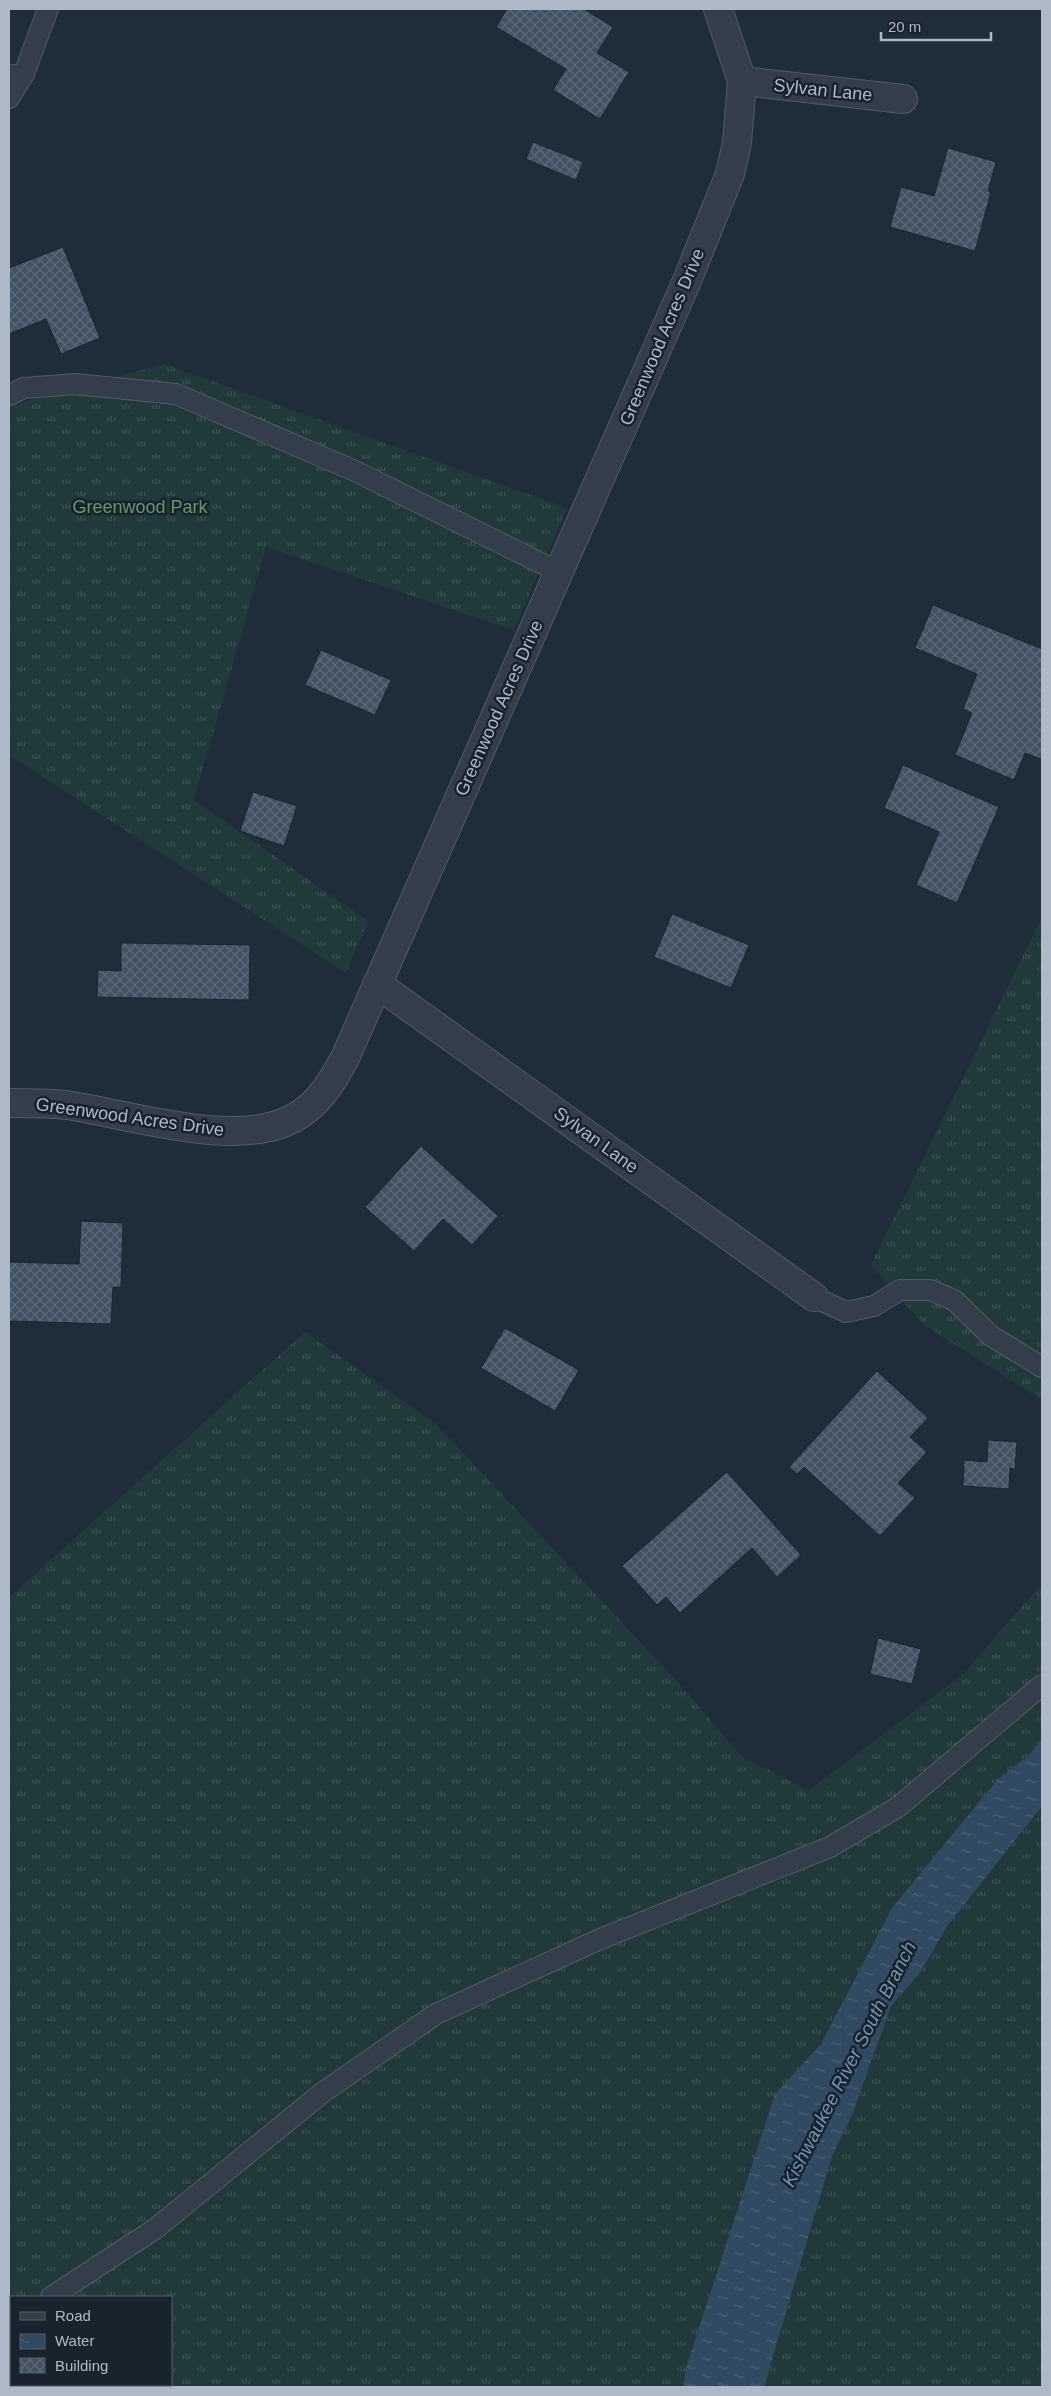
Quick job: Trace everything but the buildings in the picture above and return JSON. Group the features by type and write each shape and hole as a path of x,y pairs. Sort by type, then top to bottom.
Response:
{"street":[{"name":"Greenwood Acres Drive","path":"9,1104 64,1105 203,1129 232,1131 266,1128 294,1118 329,1088 345,1058 378,984 686,283 730,174 737,143 742,81 718,9"},
{"name":"Sylvan Lane","path":"742,81 903,99"},
{"name":"Sylvan Lane","path":"378,984 814,1297"}],"lane":[{"path":"9,98 16,75 48,9"},
{"path":"9,396 24,388 75,384 176,394 355,471 559,572"},
{"path":"814,1297 846,1312 874,1306 900,1290 930,1290 954,1300 991,1336 1042,1367"},
{"path":"53,2296 155,2229 322,2093 436,2014 598,1940 830,1848 898,1807 1042,1685"}],"green space":[{"name":"Greenwood Park","path":"164,364 567,508 514,630 266,547 194,800 368,921 346,973 9,755 9,406"},
{"path":"1042,917 1042,1400 924,1325 871,1265"},
{"path":"305,1332 435,1423 679,1683 741,1756 809,1790 963,1674 1042,1584 1042,2387 9,2387 9,1597"}],"water":[{"name":"Kishwaukee River South Branch","path":"1042,1739 1042,1806 948,1925 919,1974 891,2006 852,2115 832,2156 764,2387 683,2387 686,2368 775,2094 821,2044 892,1908 998,1779 1029,1755"}]}
